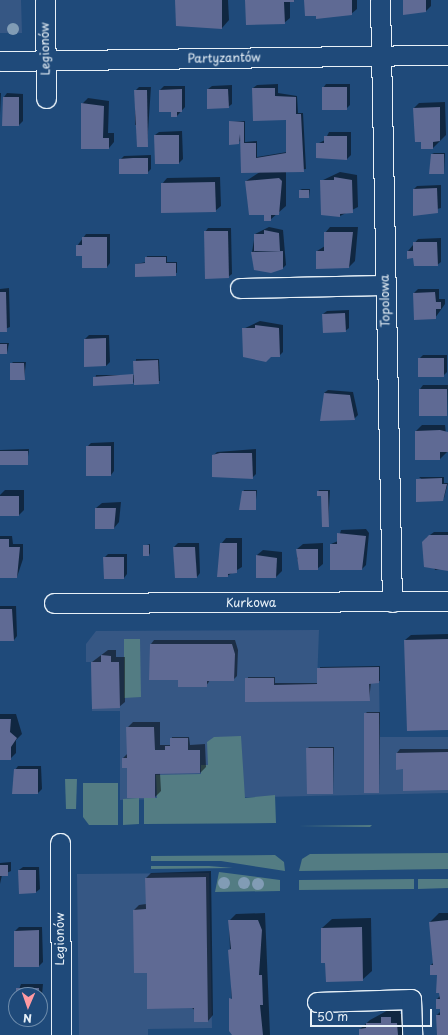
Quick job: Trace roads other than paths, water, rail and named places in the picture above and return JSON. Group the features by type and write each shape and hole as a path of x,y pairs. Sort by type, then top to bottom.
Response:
{"street":[{"name":"Legionów","path":"45,0 46,98"},
{"name":"Topolowa","path":"380,0 384,285 392,602"},
{"name":"Partyzantów","path":"0,61 448,55"},
{"path":"240,288 384,285"},
{"name":"Kurkowa","path":"54,603 448,601"},
{"name":"Legionów","path":"60,843 61,1035"},
{"path":"317,1002 411,999 412,1035"}]}
